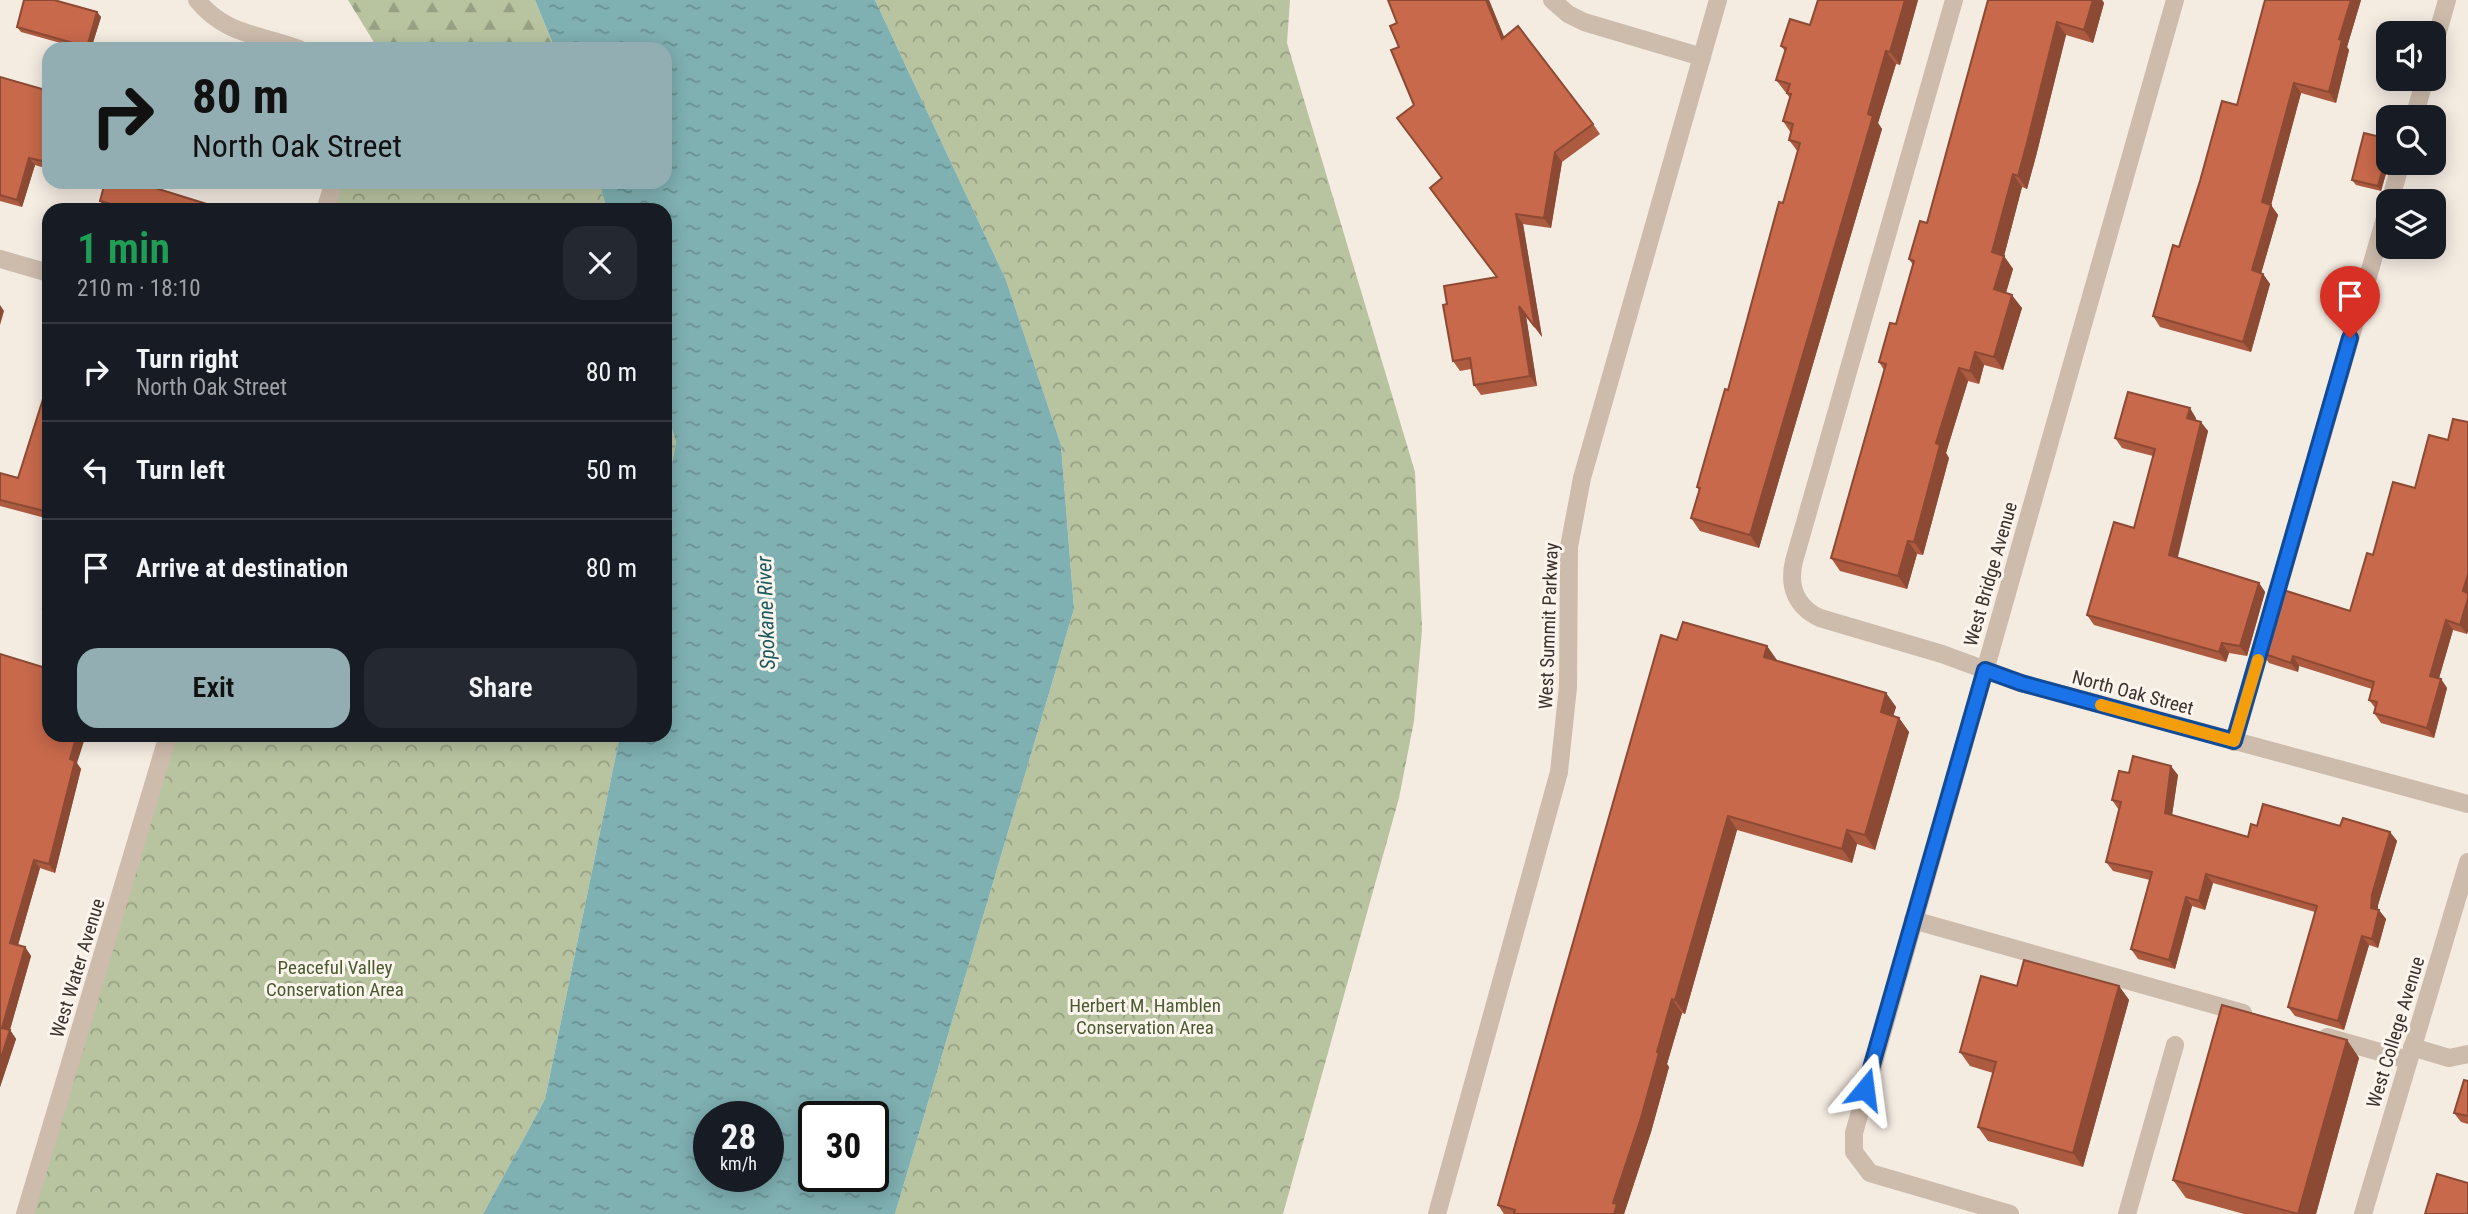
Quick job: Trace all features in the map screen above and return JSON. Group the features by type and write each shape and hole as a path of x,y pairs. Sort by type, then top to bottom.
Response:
{"street":[{"path":"197,0 211,18 230,28 276,42"},
{"path":"1552,0 1576,19 1702,57"},
{"name":"West Summit Parkway","path":"1437,1214 1559,772 1567,713 1567,577 1575,510 1718,0"},
{"name":"North Oak Street","path":"1954,0 1794,561 1792,579 1797,598 1810,613 1820,618 2021,683 2468,804"},
{"name":"West Bridge Avenue","path":"2010,1214 1880,1178 1866,1170 1858,1160 1853,1143 1858,1113 2175,0"},
{"path":"2441,21 2447,0"},
{"path":"2234,741 2376,248"},
{"path":"0,259 42,271"},
{"name":"West Water Avenue","path":"25,1214 166,742"},
{"name":"West College Avenue","path":"2363,1214 2468,862"},
{"path":"1913,920 2261,1018"},
{"path":"2315,1033 2410,1053 2449,1058 2468,1054"},
{"path":"2127,1214 2175,1045"}],"green space":[{"path":"348,0 535,0 552,42 374,42"},
{"name":"Herbert M. Hamblen Conservation Area","path":"875,0 1290,0 1287,43 1415,472 1422,630 1414,721 1399,798 1283,1214 895,1214 1074,609 1061,445 1006,280"},
{"path":"332,189 601,189 605,203 327,203"},
{"path":"672,429 676,442 672,463"},
{"name":"Peaceful Valley Conservation Area","path":"166,742 619,742 545,1099 483,1214 25,1214"}],"water":[{"name":"Spokane River","path":"535,0 875,0 1006,280 1061,445 1074,609 895,1214 483,1214 545,1099 619,742 672,742 672,463 676,442 672,429 672,203 605,203 601,189 672,189 672,42 552,42"}],"building":[{"path":"24,0 54,0 97,12 88,42 70,42 17,27"},
{"path":"1388,0 1486,0 1502,39 1518,26 1593,124 1555,152 1544,218 1516,214 1535,327 1519,306 1530,376 1474,385 1470,358 1453,361 1443,305 1447,304 1444,286 1497,277 1430,188 1442,178 1397,118 1414,105 1391,50 1399,47 1390,26 1397,23"},
{"path":"1818,0 1905,0 1890,52 1886,51 1868,114 1873,116 1750,535 1691,518 1700,488 1697,487 1725,389 1728,390 1779,202 1783,203 1800,143 1789,140 1793,124 1783,121 1791,94 1787,93 1790,84 1776,80 1786,48 1781,46 1790,19 1810,25"},
{"path":"1988,0 2093,0 2084,30 2057,22 2018,176 2013,174 1992,252 2004,256 1994,289 2012,295 1994,357 1975,352 1970,371 1959,368 1936,443 1940,445 1914,542 1908,541 1898,576 1831,558 1886,364 1879,362 1890,323 1896,324 1914,261 1909,259 1920,221 1927,223"},
{"path":"2265,0 2351,0 2339,39 2342,40 2329,92 2294,83 2262,202 2271,205 2252,270 2263,274 2243,342 2153,316 2173,245 2179,247 2222,101 2237,105"},
{"path":"0,77 42,89 42,161 29,158 17,200 0,195"},
{"path":"2364,133 2376,136 2376,175 2381,175 2378,186 2352,180"},
{"path":"103,189 158,189 204,203 107,203 100,201"},
{"path":"2128,392 2190,408 2187,418 2201,422 2169,555 2259,583 2240,646 2222,643 2219,652 2087,615 2114,522 2134,528 2155,449 2115,438"},
{"path":"42,402 42,510 0,500 0,473 18,478"},
{"path":"2453,419 2468,422 2468,574 2463,591 2468,593 2468,598 2460,625 2446,620 2430,676 2441,679 2427,728 2374,713 2377,702 2369,700 2374,682 2293,656 2291,663 2262,653 2280,589 2350,611 2367,553 2373,555 2393,482 2415,488 2429,435 2448,440"},
{"path":"1683,622 1767,646 1764,657 1886,693 1881,712 1899,718 1865,835 1847,830 1842,849 1728,816 1675,1000 1672,999 1641,1118 1613,1203 1617,1204 1614,1214 1514,1214 1515,1210 1498,1205 1661,635 1677,640"},
{"path":"0,654 42,667 42,742 75,742 70,759 75,761 49,864 34,860 10,943 25,947 2,1028 10,1030 0,1061"},
{"path":"2133,756 2171,766 2165,813 2248,837 2251,824 2257,826 2263,804 2340,826 2343,818 2390,832 2372,895 2371,908 2379,910 2372,939 2362,936 2338,1021 2288,1007 2317,906 2206,874 2199,901 2186,897 2169,960 2131,949 2152,872 2106,862 2121,802 2112,800 2119,771 2129,773"},
{"path":"2024,960 2119,986 2073,1153 1978,1127 1996,1062 1960,1052 1981,976 2017,986"},
{"path":"2222,1005 2347,1040 2298,1214 2173,1180"},
{"path":"2464,1080 2468,1081 2468,1116 2454,1113"},
{"path":"2437,1174 2468,1183 2468,1214 2425,1214"}],"slow traffic":[{"path":"2101,705 2234,741 2258,660"}],"route":[{"path":"1865,1089 1985,670 2021,683 2234,741 2350,338"}]}
